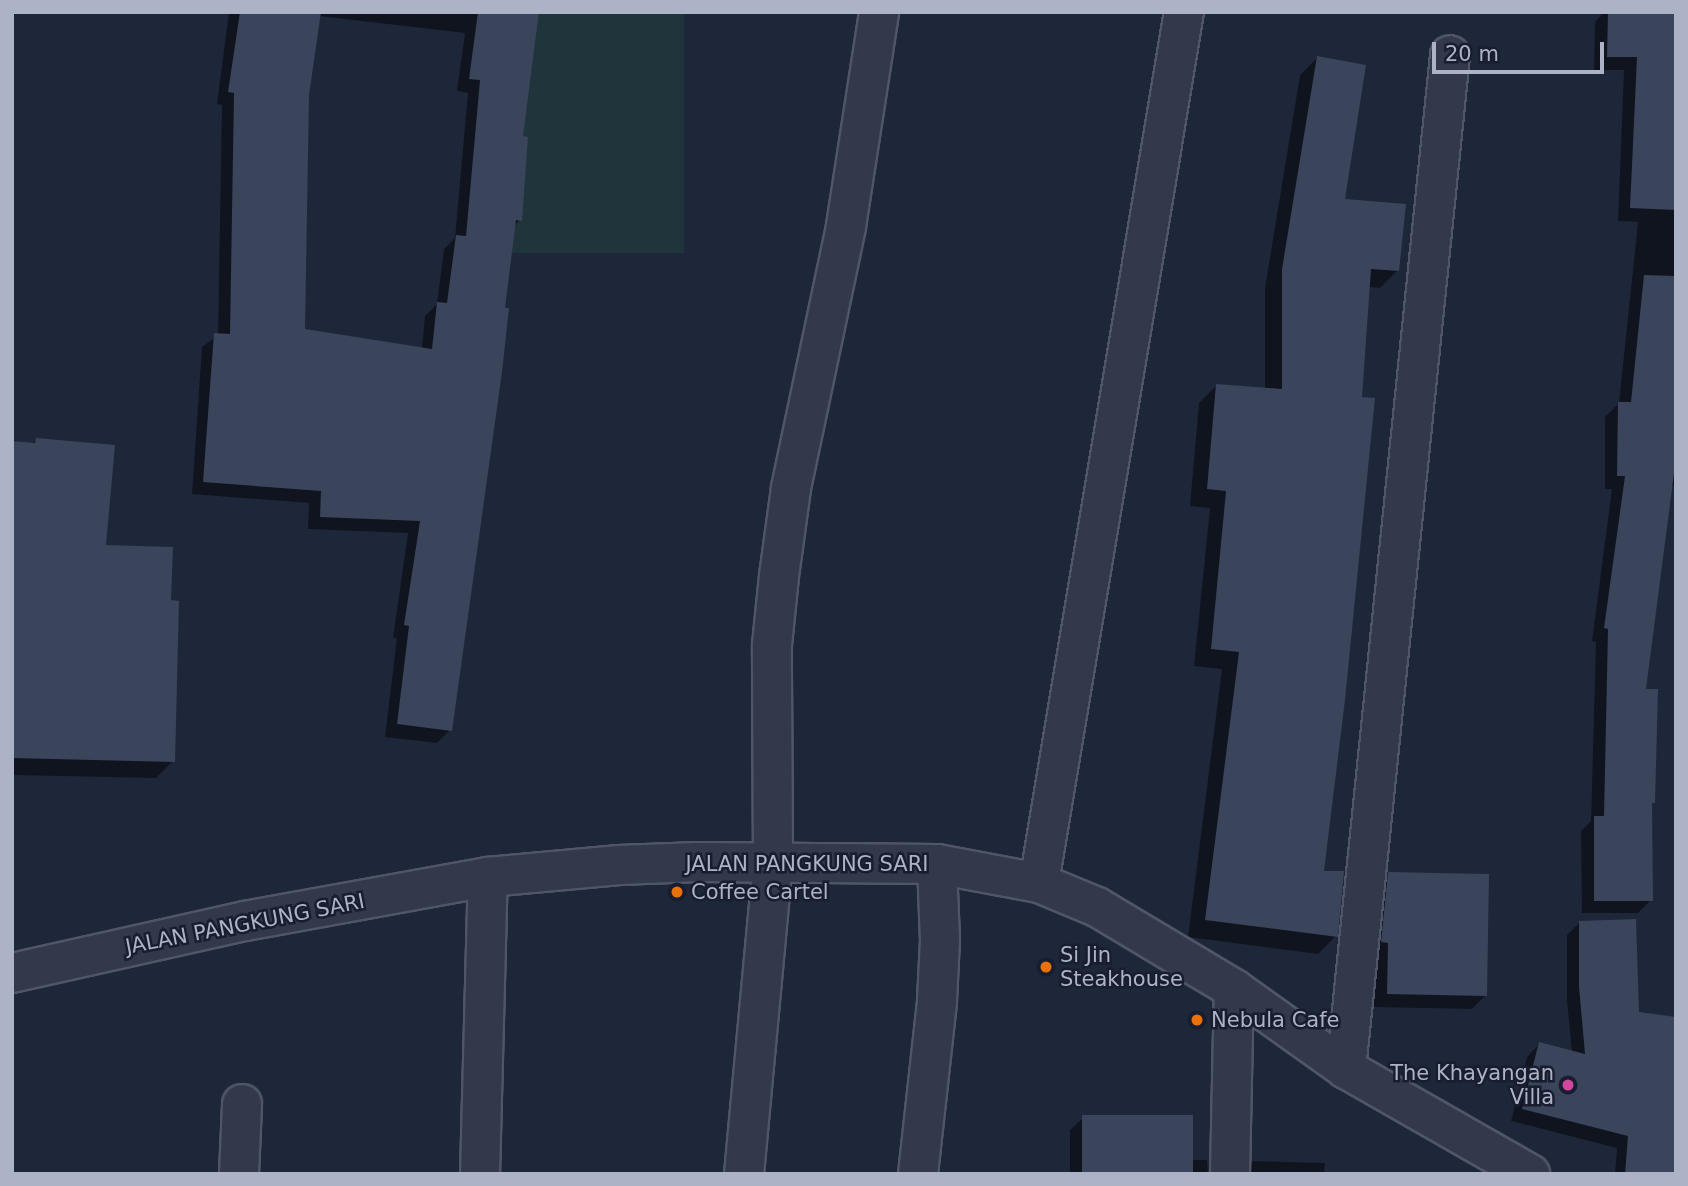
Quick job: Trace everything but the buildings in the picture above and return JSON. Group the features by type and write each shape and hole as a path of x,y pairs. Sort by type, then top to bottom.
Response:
{"street":[{"path":"744,1174 773,862 772,645 779,576 791,488 846,226 879,12"},
{"path":"1039,883 1184,12"},
{"path":"1346,1069 1450,55"},
{"name":"JALAN PANGKUNG SARI","path":"12,973 245,920 488,877 620,865 773,862 937,864 1039,883 1097,907 1234,989 1346,1069 1530,1174"},
{"path":"918,1174 937,1001 940,940 937,864"},
{"path":"480,1174 488,877"},
{"path":"1230,1174 1234,989"},
{"path":"239,1174 242,1104"}],"shaded area":[{"path":"498,12 684,12 684,253 498,253"}],"place":[{"name":"Coffee Cartel","path":"677,892"},
{"name":"Si Jin Steakhouse","path":"1046,967"},
{"name":"Nebula Cafe","path":"1197,1020"},
{"name":"The Khayangan Villa","path":"1568,1085"}]}
